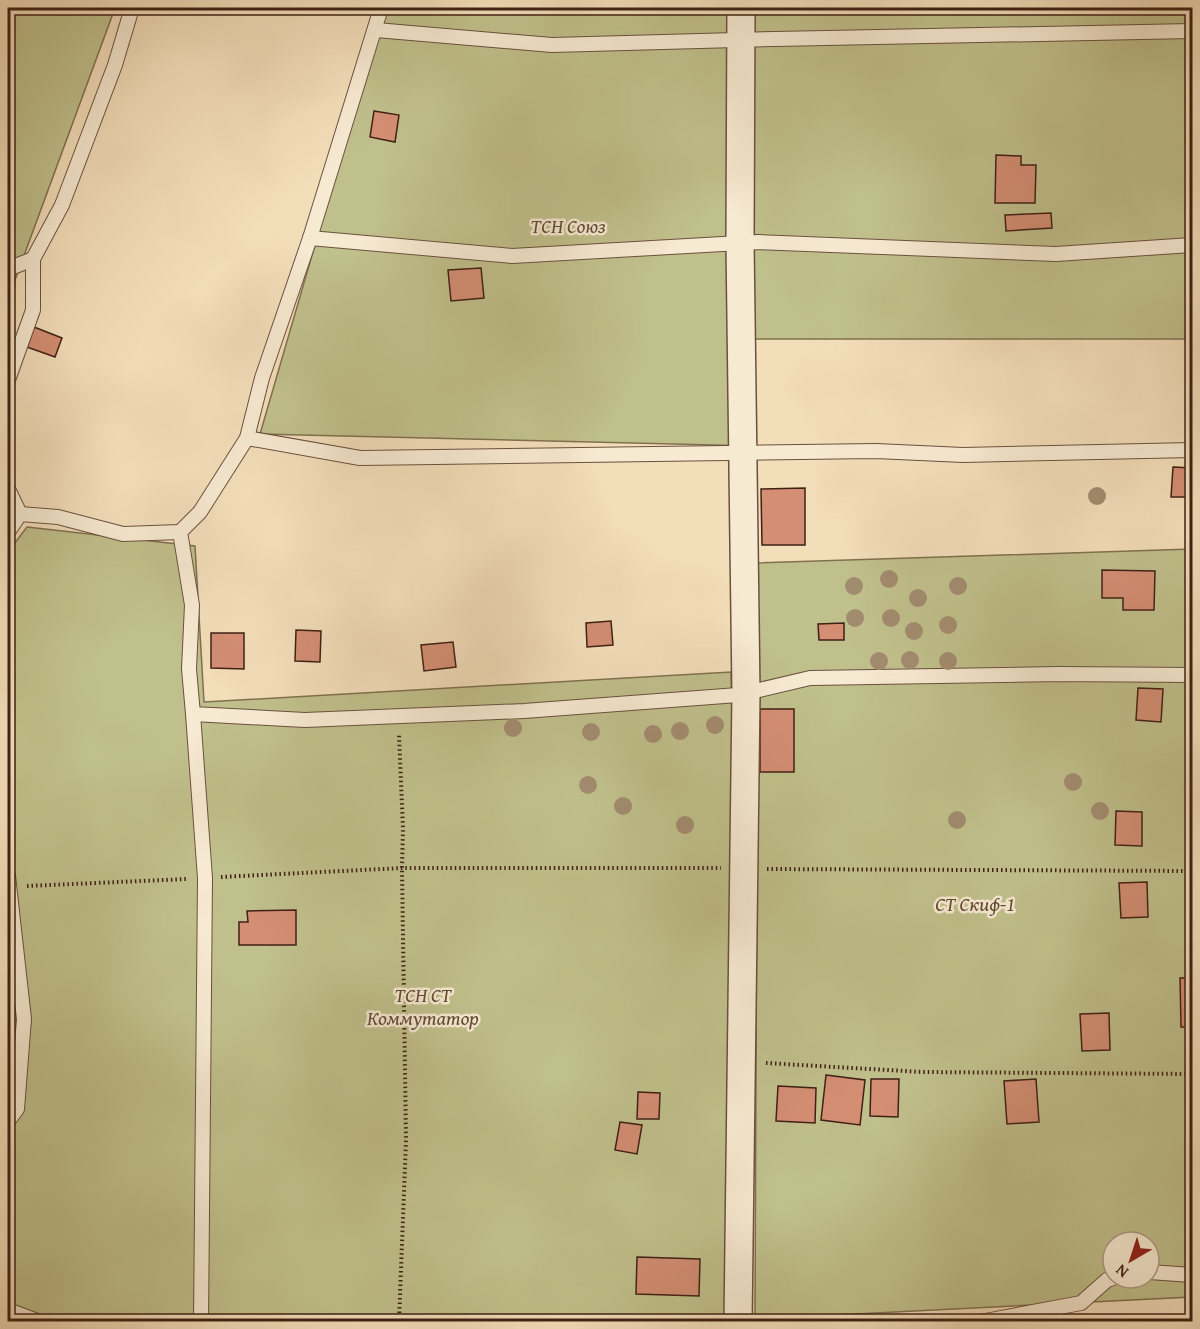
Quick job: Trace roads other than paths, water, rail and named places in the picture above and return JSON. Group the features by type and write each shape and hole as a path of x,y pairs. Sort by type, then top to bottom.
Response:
{"street":[{"path":"738,1322 746,693 740,243 741,8"}],"lane":[{"path":"8,380 33,310 33,259 62,205 115,65 132,8"},
{"path":"20,514 58,518 123,534 180,532 200,512 247,438 262,378 310,238 381,8"},
{"path":"376,30 552,45 1192,31"},
{"path":"310,238 512,256 758,242 1056,255 1192,245"},
{"path":"8,269 33,259"},
{"path":"247,438 360,458 876,451 963,455 1192,450"},
{"path":"8,489 20,514"},
{"path":"8,532 20,514"},
{"path":"180,532 192,605 189,669 205,878 201,1322"},
{"path":"193,714 305,720 536,710 746,693 810,678 1058,674 1192,675"},
{"path":"8,882 24,1019 16,1109 8,1121"},
{"path":"1161,1273 1192,1275"},
{"path":"980,1322 1081,1303 1101,1285"},
{"path":"8,1310 40,1322"}],"park label":[{"name":"ТСН Союз","path":"568,225"},
{"name":"СТ Скиф-1","path":"975,903"},
{"name":"ТСН СТ Коммутатор","path":"423,1006"}]}
